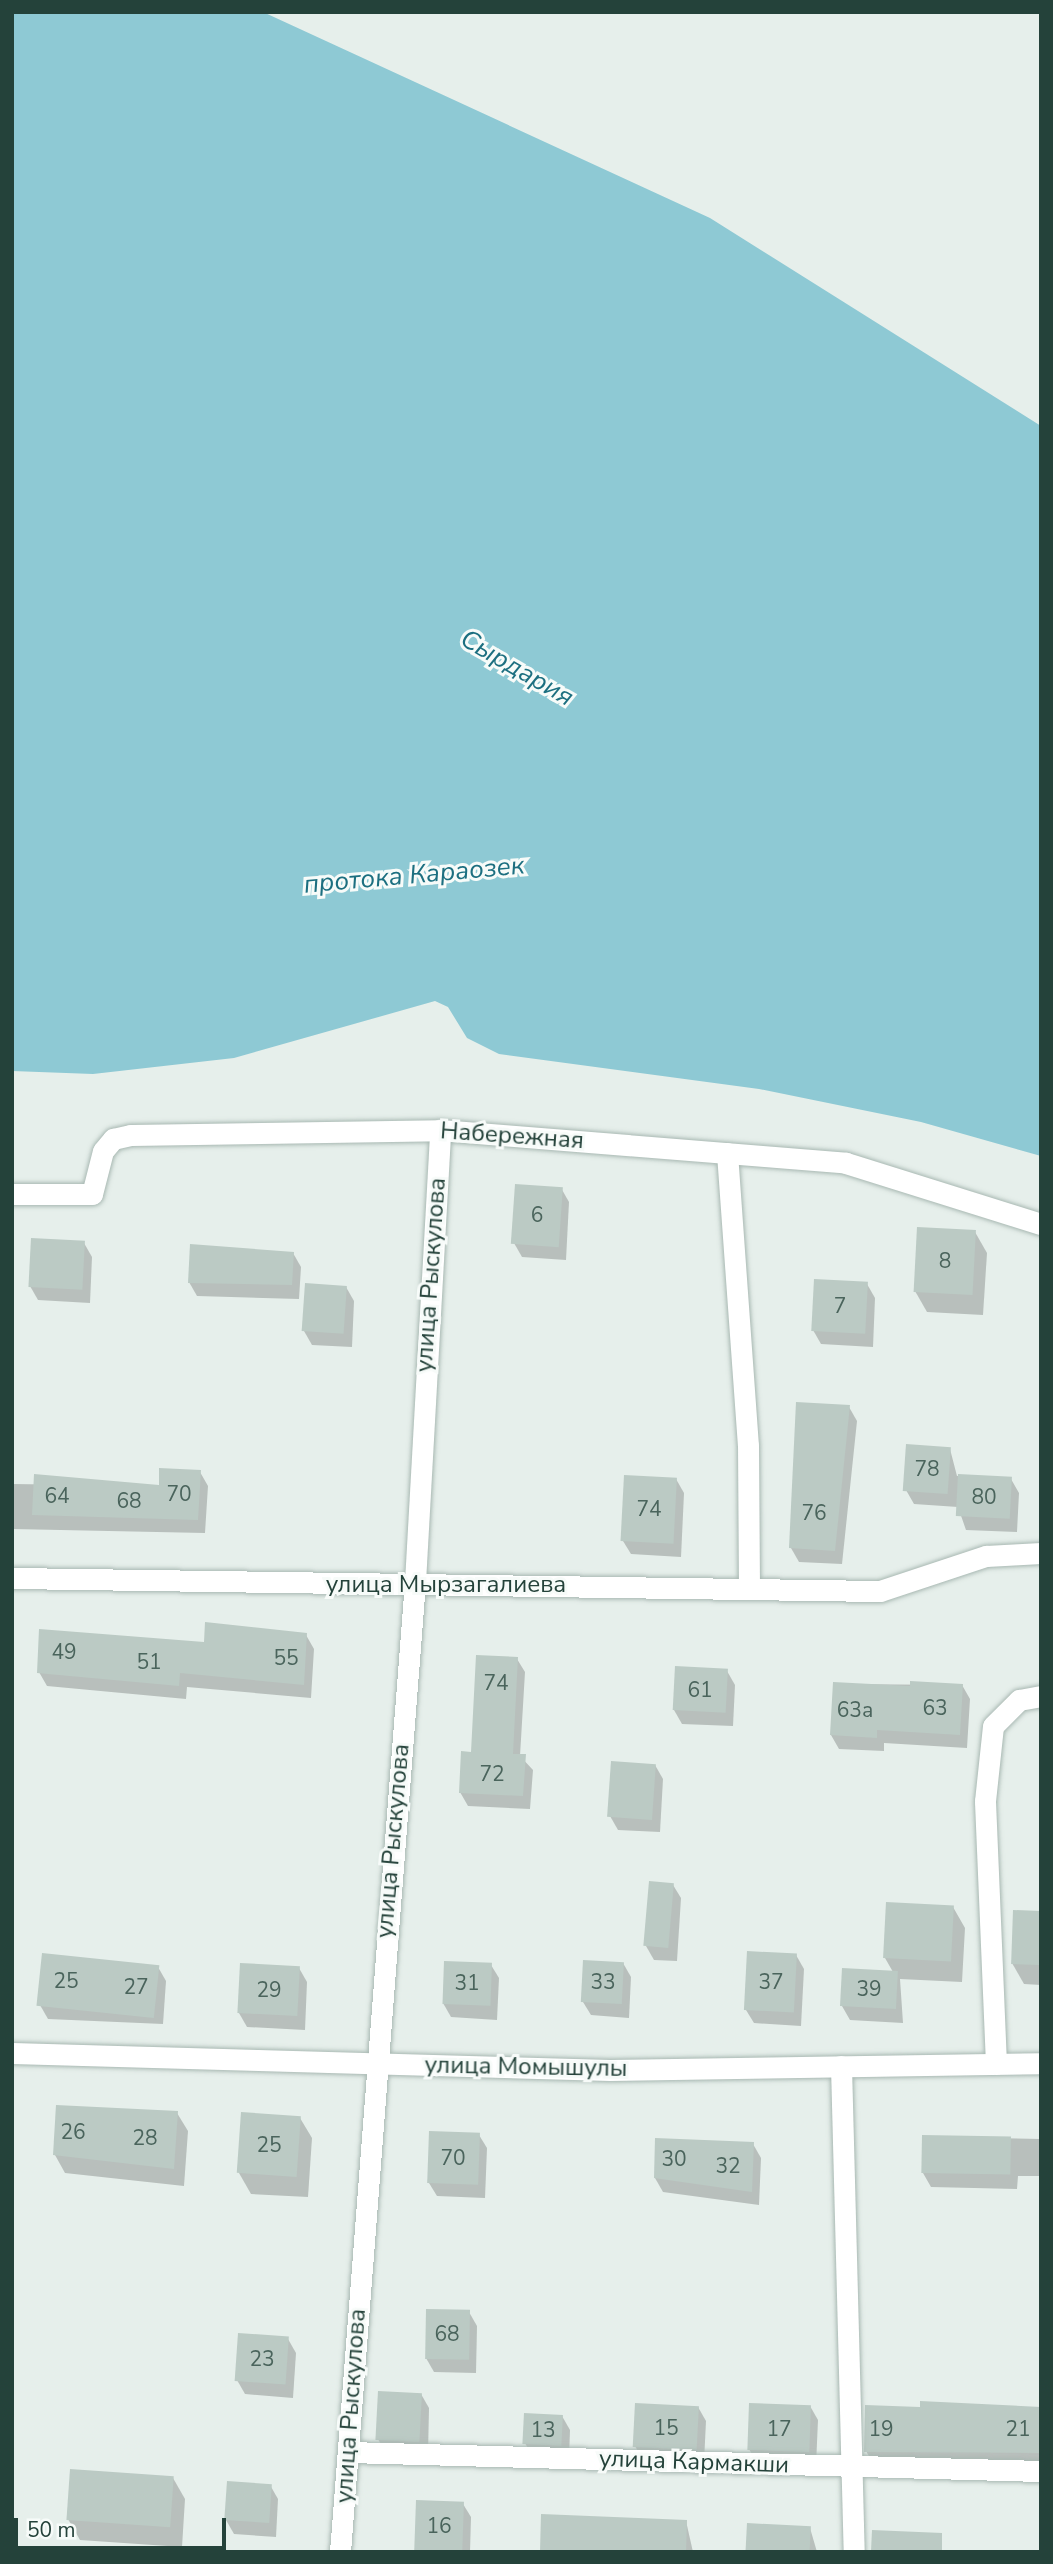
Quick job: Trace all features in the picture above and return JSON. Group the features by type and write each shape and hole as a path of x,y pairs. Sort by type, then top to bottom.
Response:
{"street":[{"name":"Набережная","path":"12,1194 92,1194 103,1151 113,1139 131,1135 440,1130 846,1163 1041,1224"},
{"name":"улица Рыскулова","path":"340,2552 374,2063 415,1582 440,1130"},
{"path":"727,1153 748,1445 749,1589"},
{"name":"улица Мырзагалиева","path":"12,1578 880,1591 986,1556 1041,1553"},
{"path":"996,2064 985,1801 993,1726 1019,1700 1041,1696"},
{"name":"улица Момышулы","path":"12,2053 610,2070 1041,2063"},
{"path":"841,2066 854,2552"},
{"name":"улица Кармакши","path":"348,2452 1041,2471"}],"water":[{"path":"12,12 263,12 710,218 1041,426 1041,1156 921,1122 759,1089 499,1054 467,1038 448,1007 435,1001 234,1058 93,1074 12,1071"}],"building":[{"path":"515,1184 563,1187 559,1247 511,1244"},
{"path":"917,1227 976,1230 973,1295 914,1292"},
{"path":"31,1238 85,1241 82,1290 28,1287"},
{"path":"190,1244 294,1252 292,1285 188,1283"},
{"path":"814,1279 868,1282 865,1334 811,1331"},
{"path":"305,1283 347,1286 344,1334 302,1331"},
{"path":"796,1402 850,1405 835,1551 789,1548"},
{"path":"906,1444 951,1447 948,1494 903,1491"},
{"path":"159,1468 201,1470 198,1520 32,1515 34,1474 159,1485"},
{"path":"958,1474 1012,1477 1010,1519 956,1516"},
{"path":"624,1475 677,1478 673,1544 621,1541"},
{"path":"205,1622 307,1633 304,1685 180,1673 179,1686 37,1673 39,1629 204,1642"},
{"path":"476,1655 518,1657 513,1754 526,1754 523,1796 459,1793 461,1751 471,1752"},
{"path":"675,1666 728,1669 726,1713 673,1710"},
{"path":"910,1681 963,1684 960,1735 877,1730 877,1738 830,1735 833,1682 910,1686"},
{"path":"611,1761 656,1764 652,1820 607,1817"},
{"path":"649,1881 674,1883 668,1948 643,1946"},
{"path":"886,1902 954,1906 951,1961 883,1958"},
{"path":"1013,1910 1041,1911 1039,1965 1011,1964"},
{"path":"747,1951 797,1954 794,2013 744,2010"},
{"path":"42,1953 159,1965 154,2018 36,2006"},
{"path":"583,1960 624,1962 622,2004 581,2002"},
{"path":"444,1961 492,1963 490,2006 442,2004"},
{"path":"240,1963 300,1966 297,2016 237,2013"},
{"path":"842,1968 898,1971 896,2009 840,2006"},
{"path":"56,2105 178,2111 174,2169 53,2155"},
{"path":"241,2112 301,2116 297,2177 237,2173"},
{"path":"429,2131 480,2133 478,2185 427,2183"},
{"path":"922,2135 1011,2137 1010,2175 921,2173"},
{"path":"655,2138 754,2142 752,2192 654,2178"},
{"path":"426,2309 470,2310 469,2360 425,2359"},
{"path":"238,2333 289,2337 286,2384 235,2381"},
{"path":"378,2391 422,2393 419,2442 375,2440"},
{"path":"920,2401 1041,2407 1041,2453 864,2452 865,2405 920,2407"},
{"path":"635,2403 699,2406 697,2450 633,2447"},
{"path":"749,2403 811,2405 809,2452 747,2450"},
{"path":"524,2413 563,2415 561,2446 522,2444"},
{"path":"70,2469 174,2476 170,2527 66,2520"},
{"path":"227,2481 272,2484 269,2523 224,2520"},
{"path":"416,2500 464,2502 462,2552 414,2550"},
{"path":"541,2514 687,2520 686,2552 540,2552"},
{"path":"747,2523 811,2526 810,2552 745,2552"},
{"path":"872,2530 942,2533 942,2552 871,2552"}],"water label":[{"name":"Сырдария","path":"517,668"},
{"name":"протока Караозек","path":"414,875"}]}
